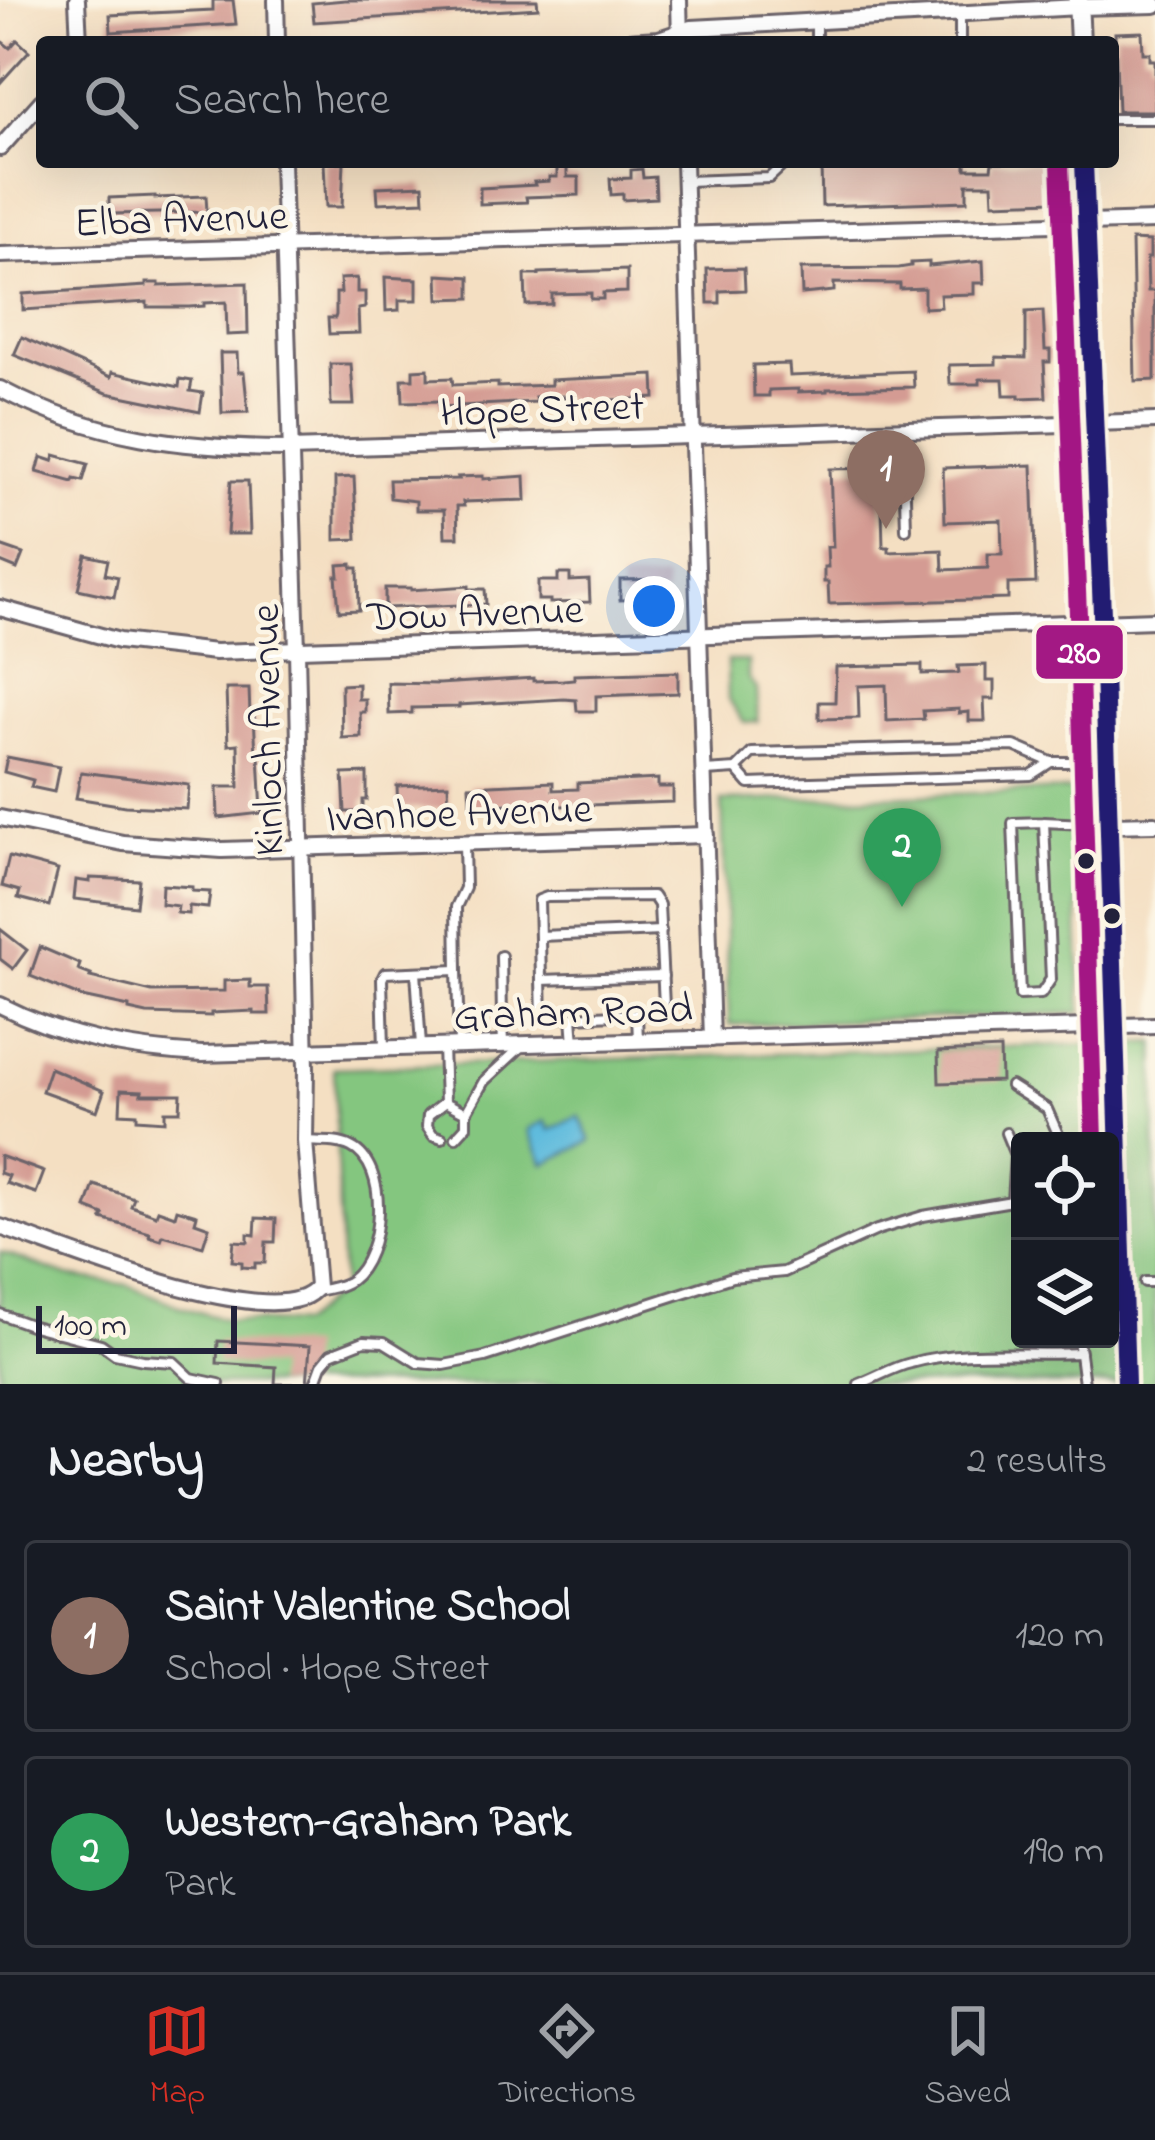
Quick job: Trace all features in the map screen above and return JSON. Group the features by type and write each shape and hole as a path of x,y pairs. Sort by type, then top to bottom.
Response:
{"main road":[{"path":"1078,3 1080,36"},
{"path":"1084,168 1126,1384"}],"street":[{"path":"77,0 79,36"},
{"path":"276,0 277,36"},
{"path":"679,0 680,36"},
{"path":"681,36 692,28 1078,3 1155,5"},
{"path":"0,148 36,108"},
{"name":"Kinloch Avenue","path":"282,168 297,650 304,1142 317,1279 312,1293"},
{"path":"684,168 712,1039"},
{"name":"Elba Avenue","path":"0,255 1155,220"},
{"name":"Hope Street","path":"0,389 51,412 143,439 217,448 1155,421"},
{"name":"Dow Avenue","path":"0,608 71,630 215,652 1155,620"},
{"name":"Ivanhoe Avenue","path":"0,818 123,843 222,850 706,835"},
{"path":"1108,825 1155,824"},
{"name":"Graham Road","path":"0,1005 54,1029 126,1048 202,1054 1155,1024"},
{"path":"0,1227 138,1276 219,1297 297,1300 312,1293"}],"lane":[{"path":"871,0 873,17"},
{"path":"960,13 960,36"},
{"path":"815,21 816,36"},
{"path":"1119,119 1155,118"},
{"path":"685,181 769,178 780,168"},
{"path":"903,429 906,529"},
{"path":"704,771 736,770 752,753 1014,746 1051,762 1106,762"},
{"path":"736,770 749,784 1031,776 1051,762"},
{"path":"1044,822 1051,979 1041,994 1020,995 1013,823 1044,822 1108,825"},
{"path":"442,1138 427,1126 428,1115 445,1102 457,970 456,907 465,888 464,844"},
{"path":"502,1019 542,1018 572,1017 661,1013 659,905 652,896 539,900 542,1018"},
{"path":"540,936 661,931"},
{"path":"501,956 503,1045"},
{"path":"384,1049 382,979 386,973 457,970"},
{"path":"416,972 421,1048"},
{"path":"541,980 663,976"},
{"path":"637,1014 638,1041"},
{"path":"572,1017 574,1042"},
{"path":"456,1137 466,1126 466,1113 484,1081 524,1044"},
{"path":"1011,1086 1047,1109 1057,1132"},
{"path":"445,1102 466,1113"},
{"path":"1006,1133 1011,1145"},
{"path":"304,1142 339,1143 363,1156 373,1170 378,1212 375,1242 366,1264 352,1280 312,1293"},
{"path":"315,1384 322,1364 332,1354 364,1341 384,1342 418,1363 444,1365 485,1358 732,1277 784,1272 877,1230 923,1216 1011,1204"},
{"path":"0,1313 101,1344 115,1354 174,1362 191,1378 219,1384"},
{"path":"1079,1348 1084,1384"},
{"path":"859,1384 908,1363 940,1358 988,1352 1079,1353"}],"green space":[{"path":"727,661 748,661 758,722 744,723 728,698"},
{"path":"1074,790 1081,1013 729,1025 722,801"},
{"path":"1155,1042 1155,1384 0,1384 0,1252 67,1276 128,1285 227,1320 301,1324 342,1288 334,1068"}],"water":[{"path":"579,1116 591,1141 544,1164 528,1130 545,1121 550,1130"}],"building":[{"path":"213,0 233,0 236,24 111,32 110,15 213,10"},
{"path":"537,0 538,8 314,22 312,3"},
{"path":"1142,32 1143,53 1155,60 1155,111 1119,111 1119,36 1115,33"},
{"path":"0,40 10,48 17,40 29,51 0,83"},
{"path":"324,168 344,168 342,207 326,207"},
{"path":"557,168 567,168 567,177 579,177 579,195 480,204 480,188 535,185 557,177"},
{"path":"821,168 1053,168 1052,201 993,203 992,184 967,184 967,201 822,206"},
{"path":"642,169 643,178 655,177 656,198 623,200 623,194 611,195 610,179 631,178 631,170"},
{"path":"423,185 424,201 378,203 377,187"},
{"path":"206,196 207,212 109,214 109,198"},
{"path":"1132,240 1150,241 1148,291 1155,291 1155,380 1135,381"},
{"path":"983,261 984,283 974,283 974,294 940,295 941,307 924,308 924,288 900,289 900,284 834,283 834,291 802,294 801,269"},
{"path":"744,268 745,290 720,291 720,303 708,303 707,269"},
{"path":"627,270 627,292 603,293 603,299 591,299 591,293 552,294 552,304 526,305 525,275"},
{"path":"438,275 470,277 470,298 439,299"},
{"path":"385,277 417,279 417,300 399,300 399,310 386,311"},
{"path":"357,278 357,292 365,292 365,308 358,309 359,333 329,334 328,318 336,315 340,279"},
{"path":"146,283 247,283 248,334 227,335 226,302 23,310 23,294"},
{"path":"1043,311 1045,350 1050,350 1050,362 1044,362 1046,397 1004,395 1003,379 950,384 949,365 996,364 996,357 1026,358 1026,312"},
{"path":"22,337 111,377 112,372 179,387 180,379 192,381 190,391 203,393 200,412 107,393 14,355"},
{"path":"220,353 237,353 248,412 222,413"},
{"path":"330,364 351,364 354,405 331,405"},
{"path":"789,364 790,376 913,371 914,387 769,390 769,396 754,396 753,365"},
{"path":"428,369 428,379 452,378 453,385 498,383 498,387 654,375 655,398 564,402 564,396 535,397 536,402 439,407 439,401 403,402 402,379 413,379 413,370"},
{"path":"55,455 88,464 83,481 37,472 41,457 53,461"},
{"path":"1032,465 1036,583 1008,584 1008,599 829,604 824,567 828,567 827,547 833,547 830,469 881,468 883,547 889,547 889,552 942,550 943,570 988,568 988,554 1002,554 1001,520 945,522 943,468"},
{"path":"525,476 526,500 463,502 464,506 457,506 458,537 445,537 444,510 416,510 416,501 390,498 389,480"},
{"path":"354,477 357,539 335,540 335,478"},
{"path":"231,481 248,481 250,534 227,534"},
{"path":"0,546 23,554 17,569 0,562"},
{"path":"86,555 108,560 105,574 118,577 114,597 78,589"},
{"path":"338,565 358,568 359,610 339,611"},
{"path":"558,574 570,574 570,581 589,580 590,602 538,600 538,581 558,581"},
{"path":"666,579 666,595 620,600 620,580"},
{"path":"385,588 485,589 486,604 385,608"},
{"path":"922,665 922,674 959,673 958,666 986,665 986,681 994,681 994,699 984,699 985,721 969,721 969,712 959,713 959,709 923,711 924,719 887,721 886,685 858,686 859,718 819,719 819,702 835,702 836,667"},
{"path":"678,672 678,693 596,696 596,711 577,711 576,700 564,699 412,708 412,713 389,714 388,683 563,680 574,679 574,675"},
{"path":"358,684 358,699 365,699 365,712 360,712 361,737 342,738 341,685"},
{"path":"226,689 249,689 262,813 218,818 217,787 239,787 238,744 228,745"},
{"path":"7,757 59,767 54,792 31,787 33,780 4,772"},
{"path":"81,772 189,785 187,809 76,798"},
{"path":"367,773 363,812 345,812 343,774"},
{"path":"658,779 658,787 673,787 673,802 470,807 469,786 553,782 553,790 578,789 578,783"},
{"path":"448,784 449,809 398,808 397,786"},
{"path":"9,857 58,870 49,906 18,898 20,891 2,886"},
{"path":"90,878 139,880 136,906 74,899 76,880 90,882"},
{"path":"162,885 210,892 208,908 189,906 189,914 177,913 178,906 161,904"},
{"path":"0,929 27,950 13,969 0,959"},
{"path":"40,947 80,964 78,970 90,977 152,992 224,991 224,981 250,980 250,987 268,987 269,1014 147,1014 82,997 30,976"},
{"path":"1000,1049 1001,1081 939,1083 938,1052"},
{"path":"50,1068 104,1091 97,1111 42,1091"},
{"path":"121,1090 181,1094 180,1111 165,1111 165,1121 120,1113"},
{"path":"0,1156 44,1172 36,1193 6,1183 9,1176 0,1173"},
{"path":"94,1185 134,1198 131,1206 156,1215 158,1210 175,1216 177,1209 197,1215 195,1222 209,1227 203,1246 163,1235 161,1240 102,1219 104,1215 86,1208"},
{"path":"256,1218 276,1219 275,1242 266,1242 265,1263 242,1267 242,1262 232,1261 234,1241 248,1242 248,1234 255,1235"},
{"path":"218,1341 310,1346 307,1384 275,1384 276,1367 217,1363"}],"transit line":[{"name":"280","path":"1060,168 1094,1132"},
{"path":"1084,168 1126,1384"}],"place":[{"name":"Saint Valentine School","path":"886,529"},
{"name":"Western-Graham Park","path":"902,907"}]}
